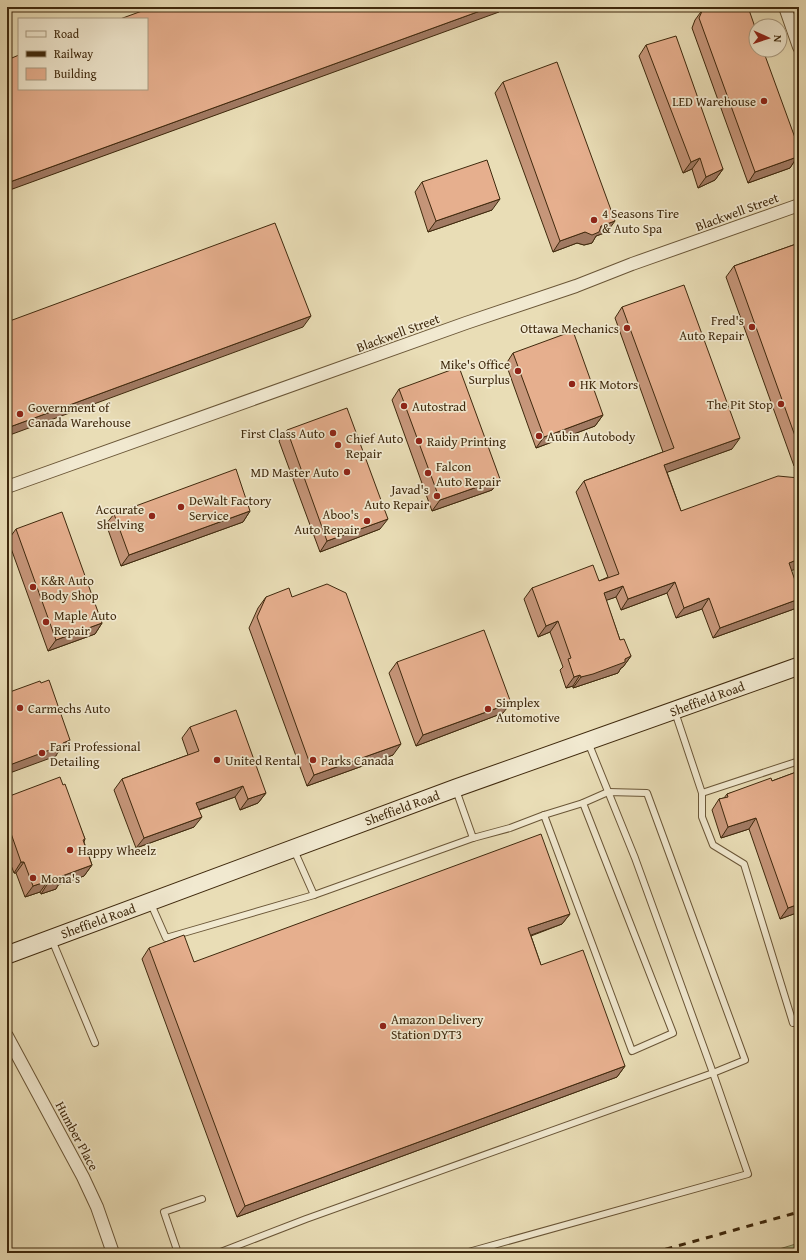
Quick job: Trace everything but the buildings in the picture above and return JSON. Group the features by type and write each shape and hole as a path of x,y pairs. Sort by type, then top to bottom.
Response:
{"street":[{"path":"785,7 799,47"},
{"name":"Blackwell Street","path":"7,486 466,323 576,286 632,264 799,205"},
{"name":"Sheffield Road","path":"7,955 456,788 799,666"},
{"name":"Humber Place","path":"7,1036 83,1177 97,1206 113,1253"}],"lane":[{"path":"675,710 702,793 702,817 713,844 744,864 793,1023 799,1021"},
{"path":"465,1253 748,1174 635,858 588,742"},
{"path":"702,793 799,761"},
{"path":"456,788 473,838"},
{"path":"150,902 166,938 314,895 473,838 510,828 544,815 583,803 608,792 647,792 745,1060 713,1073 306,1219 218,1253"},
{"path":"544,815 632,1051 673,1033 583,803"},
{"path":"294,849 314,895"},
{"path":"51,939 95,1043"},
{"path":"178,1253 164,1212 202,1199"}],"green space":[{"path":"799,1243 799,1253 766,1253"}],"railway":[{"path":"652,1253 799,1212"}],"place":[{"name":"LED Warehouse","path":"764,101"},
{"name":"4 Seasons Tire & Auto Spa","path":"594,220"},
{"name":"Fred's Auto Repair","path":"752,327"},
{"name":"Ottawa Mechanics","path":"627,328"},
{"name":"Mike's Office Surplus","path":"518,371"},
{"name":"HK Motors","path":"572,384"},
{"name":"The Pit Stop","path":"781,404"},
{"name":"Autostrad","path":"404,406"},
{"name":"Government of Canada Warehouse","path":"20,414"},
{"name":"First Class Auto","path":"333,433"},
{"name":"Aubin Autobody","path":"539,436"},
{"name":"Raidy Printing","path":"419,441"},
{"name":"Chief Auto Repair","path":"338,445"},
{"name":"MD Master Auto","path":"347,472"},
{"name":"Falcon Auto Repair","path":"428,473"},
{"name":"Javad's Auto Repair","path":"437,496"},
{"name":"DeWalt Factory Service","path":"181,507"},
{"name":"Accurate Shelving","path":"152,516"},
{"name":"Aboo's Auto Repair","path":"367,521"},
{"name":"K&R Auto Body Shop","path":"33,587"},
{"name":"Maple Auto Repair","path":"46,622"},
{"name":"Carmechs Auto","path":"20,708"},
{"name":"Simplex Automotive","path":"488,709"},
{"name":"Fari Professional Detailing","path":"42,753"},
{"name":"United Rental","path":"217,760"},
{"name":"Parks Canada","path":"313,760"},
{"name":"Happy Wheelz","path":"70,850"},
{"name":"Mona's","path":"33,878"},
{"name":"Amazon Delivery Station DYT3","path":"383,1026"}]}
